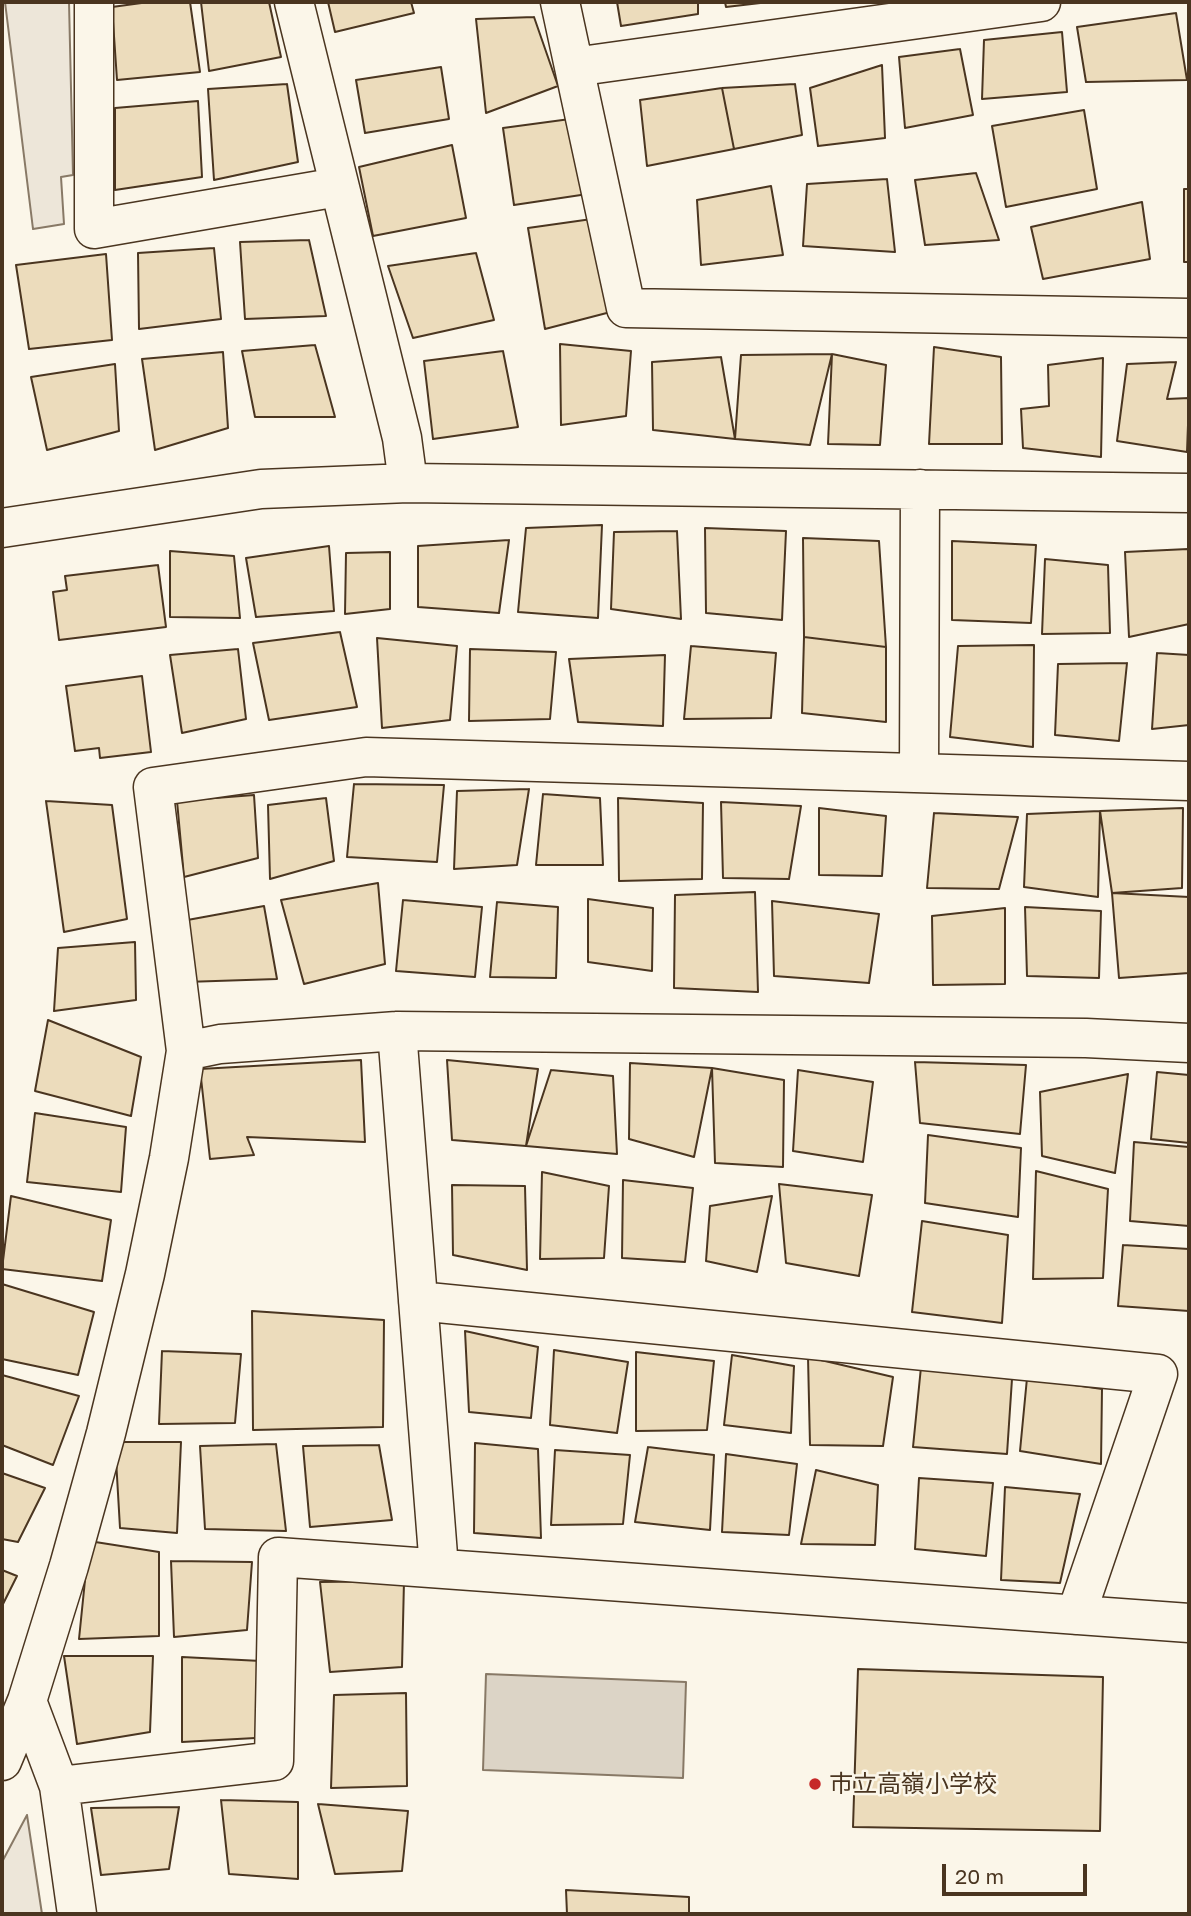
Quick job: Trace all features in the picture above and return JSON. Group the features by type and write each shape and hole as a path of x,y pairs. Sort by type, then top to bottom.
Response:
{"street":[{"path":"94,2 94,229 338,187"},
{"path":"294,2 402,438 408,483"},
{"path":"560,2 626,308 1189,318"},
{"path":"574,67 1041,2"},
{"path":"2,527 261,489 408,483 1189,493"},
{"path":"919,773 920,489"},
{"path":"2,1761 27,1701 77,1539 145,1274 169,1158 186,1051 153,787 366,757 1189,781"},
{"path":"186,1051 220,1044 397,1031 1086,1038 1189,1043"},
{"path":"397,1031 439,1568"},
{"path":"418,1301 1158,1374 1076,1615"},
{"path":"59,1786 274,1761 278,1557 1189,1623"},
{"path":"27,1701 59,1786 77,1914"}],"shaded area":[{"path":"5,2 69,2 73,175 61,177 64,224 33,229"},
{"path":"486,1674 686,1682 683,1778 483,1770"},
{"path":"27,1815 42,1914 2,1914 2,1862"}],"building":[{"path":"149,2 190,2 200,72 117,80 112,7"},
{"path":"201,2 269,2 281,57 209,71"},
{"path":"328,2 411,2 414,13 335,32"},
{"path":"617,2 698,2 698,14 621,26"},
{"path":"725,2 769,2 726,7"},
{"path":"1176,13 1187,80 1086,82 1077,27"},
{"path":"534,17 558,86 486,113 476,19"},
{"path":"1062,32 1067,92 982,99 984,40"},
{"path":"960,49 973,115 905,128 899,57"},
{"path":"882,65 885,138 818,146 810,88"},
{"path":"441,67 449,119 365,133 356,80"},
{"path":"287,84 298,162 214,180 208,89"},
{"path":"795,84 802,135 734,149 722,88"},
{"path":"722,88 734,149 647,166 640,100"},
{"path":"198,101 202,177 115,190 115,108"},
{"path":"1084,110 1097,189 1006,207 992,126"},
{"path":"585,117 601,192 514,205 503,128"},
{"path":"452,145 466,218 373,236 359,167"},
{"path":"976,173 999,240 925,245 915,180"},
{"path":"887,179 895,252 803,246 807,184"},
{"path":"771,186 783,255 701,265 697,200"},
{"path":"1184,189 1189,189 1189,262 1184,262"},
{"path":"1142,202 1150,259 1043,279 1031,227"},
{"path":"606,217 626,308 545,329 528,228"},
{"path":"309,240 326,316 245,319 240,242"},
{"path":"214,248 221,319 139,329 138,253"},
{"path":"476,253 494,320 413,338 388,266"},
{"path":"106,254 112,340 29,349 16,265"},
{"path":"560,344 631,351 626,416 561,425"},
{"path":"315,345 335,417 255,417 242,351"},
{"path":"934,347 1001,357 1002,444 929,444"},
{"path":"503,351 518,427 433,439 424,361"},
{"path":"223,352 228,428 155,450 142,359"},
{"path":"832,354 886,365 880,445 828,444"},
{"path":"832,354 810,445 735,439 741,355"},
{"path":"721,357 735,439 653,430 652,362"},
{"path":"1103,358 1101,457 1023,448 1021,409 1049,406 1048,365"},
{"path":"1176,362 1167,399 1189,398 1187,452 1117,441 1127,364"},
{"path":"115,364 119,431 47,450 31,377"},
{"path":"602,525 598,618 518,612 526,528"},
{"path":"705,528 786,531 782,620 706,613"},
{"path":"677,531 681,619 611,609 614,532"},
{"path":"803,538 879,541 886,647 804,637"},
{"path":"509,540 499,613 418,607 418,546"},
{"path":"952,541 1036,545 1031,623 952,620"},
{"path":"329,546 334,611 256,617 246,558"},
{"path":"1188,549 1189,624 1129,637 1125,552"},
{"path":"170,551 234,556 240,618 170,617"},
{"path":"390,552 390,609 345,614 346,553"},
{"path":"1045,559 1108,565 1110,633 1042,634"},
{"path":"158,565 166,627 59,640 53,592 67,590 65,576"},
{"path":"340,632 357,707 269,720 253,643"},
{"path":"804,637 886,647 886,722 802,713"},
{"path":"377,638 457,646 450,720 382,728"},
{"path":"1034,645 1033,747 950,737 958,646"},
{"path":"691,646 776,653 771,718 684,719"},
{"path":"238,649 246,719 182,733 170,655"},
{"path":"470,649 556,652 550,719 469,721"},
{"path":"1157,653 1189,655 1189,725 1152,729"},
{"path":"665,655 663,726 578,722 569,659"},
{"path":"1127,663 1119,741 1055,735 1058,664"},
{"path":"142,676 151,752 100,758 99,748 75,751 66,686"},
{"path":"354,784 444,785 437,862 347,857"},
{"path":"529,789 517,865 454,869 457,791"},
{"path":"543,794 600,798 603,865 536,865"},
{"path":"254,795 258,858 184,877 177,801"},
{"path":"326,798 334,861 270,879 268,805"},
{"path":"618,798 703,803 702,879 619,881"},
{"path":"46,801 112,805 127,919 64,932"},
{"path":"721,802 801,806 789,879 723,878"},
{"path":"819,808 886,816 882,876 819,875"},
{"path":"1183,808 1182,888 1112,893 1100,811"},
{"path":"1100,811 1098,897 1024,887 1027,814"},
{"path":"934,813 1018,817 999,889 927,888"},
{"path":"378,883 385,964 304,984 281,900"},
{"path":"755,892 758,992 674,988 675,895"},
{"path":"1112,893 1189,897 1189,973 1119,978"},
{"path":"588,899 653,908 652,971 588,962"},
{"path":"403,900 482,907 475,977 396,971"},
{"path":"772,901 879,914 869,983 774,976"},
{"path":"497,902 558,907 556,978 490,977"},
{"path":"264,906 277,979 185,982 182,921"},
{"path":"1025,907 1101,911 1099,978 1027,976"},
{"path":"1005,908 1005,984 933,985 932,916"},
{"path":"135,942 136,1000 54,1011 58,948"},
{"path":"48,1020 141,1057 131,1116 35,1091"},
{"path":"361,1060 365,1142 247,1137 254,1155 210,1159 200,1069"},
{"path":"447,1060 538,1069 526,1146 452,1140"},
{"path":"915,1062 1026,1065 1020,1134 920,1123"},
{"path":"630,1063 712,1068 694,1157 629,1139"},
{"path":"712,1068 784,1080 783,1167 715,1163"},
{"path":"551,1070 613,1076 617,1154 526,1146"},
{"path":"798,1070 873,1082 863,1162 793,1151"},
{"path":"1157,1072 1189,1075 1189,1143 1151,1139"},
{"path":"1128,1074 1115,1173 1042,1156 1040,1092"},
{"path":"35,1113 126,1127 121,1192 27,1182"},
{"path":"928,1135 1021,1148 1018,1217 925,1203"},
{"path":"1134,1142 1189,1147 1189,1226 1130,1221"},
{"path":"1036,1171 1108,1189 1103,1278 1033,1279"},
{"path":"542,1172 609,1186 604,1258 540,1259"},
{"path":"623,1180 693,1188 685,1262 622,1258"},
{"path":"779,1184 872,1195 859,1276 786,1263"},
{"path":"452,1185 525,1186 527,1270 453,1255"},
{"path":"11,1196 111,1220 102,1281 2,1269"},
{"path":"772,1196 757,1272 706,1261 710,1206"},
{"path":"922,1221 1008,1235 1002,1323 912,1312"},
{"path":"1123,1245 1189,1249 1189,1311 1118,1306"},
{"path":"2,1284 94,1312 78,1375 2,1359"},
{"path":"252,1311 384,1320 383,1427 253,1430"},
{"path":"465,1331 538,1347 531,1418 469,1412"},
{"path":"554,1350 628,1362 617,1433 550,1425"},
{"path":"162,1351 241,1354 235,1423 159,1424"},
{"path":"636,1352 714,1361 707,1430 636,1431"},
{"path":"732,1355 794,1366 791,1433 724,1425"},
{"path":"808,1357 893,1377 883,1446 810,1445"},
{"path":"921,1367 1012,1379 1007,1454 913,1447"},
{"path":"2,1375 79,1396 53,1465 2,1445"},
{"path":"1027,1378 1102,1389 1101,1464 1020,1451"},
{"path":"115,1442 181,1442 177,1533 120,1528"},
{"path":"475,1443 538,1449 541,1538 474,1533"},
{"path":"276,1444 286,1531 205,1529 200,1446"},
{"path":"379,1445 392,1520 310,1527 303,1446"},
{"path":"648,1447 714,1455 710,1530 635,1522"},
{"path":"555,1450 630,1455 623,1524 551,1525"},
{"path":"726,1454 797,1464 789,1535 722,1532"},
{"path":"816,1470 878,1485 875,1545 801,1544"},
{"path":"2,1473 45,1488 18,1542 2,1539"},
{"path":"919,1478 993,1483 986,1556 915,1549"},
{"path":"1005,1487 1080,1494 1060,1583 1001,1580"},
{"path":"89,1541 159,1552 159,1636 79,1639"},
{"path":"171,1561 252,1562 247,1630 174,1637"},
{"path":"2,1570 17,1576 2,1606"},
{"path":"404,1581 402,1667 330,1672 320,1582"},
{"path":"64,1656 153,1656 150,1732 77,1744"},
{"path":"182,1657 261,1661 274,1737 182,1742"},
{"path":"858,1669 1103,1677 1100,1831 853,1827"},
{"path":"406,1693 407,1786 331,1788 334,1695"},
{"path":"221,1800 298,1802 298,1879 229,1874"},
{"path":"318,1804 408,1811 402,1871 335,1874"},
{"path":"179,1807 169,1869 101,1875 91,1808"},
{"path":"566,1890 689,1897 689,1914 567,1914"}],"place":[{"name":"市立高嶺小学校","path":"815,1784"}]}
